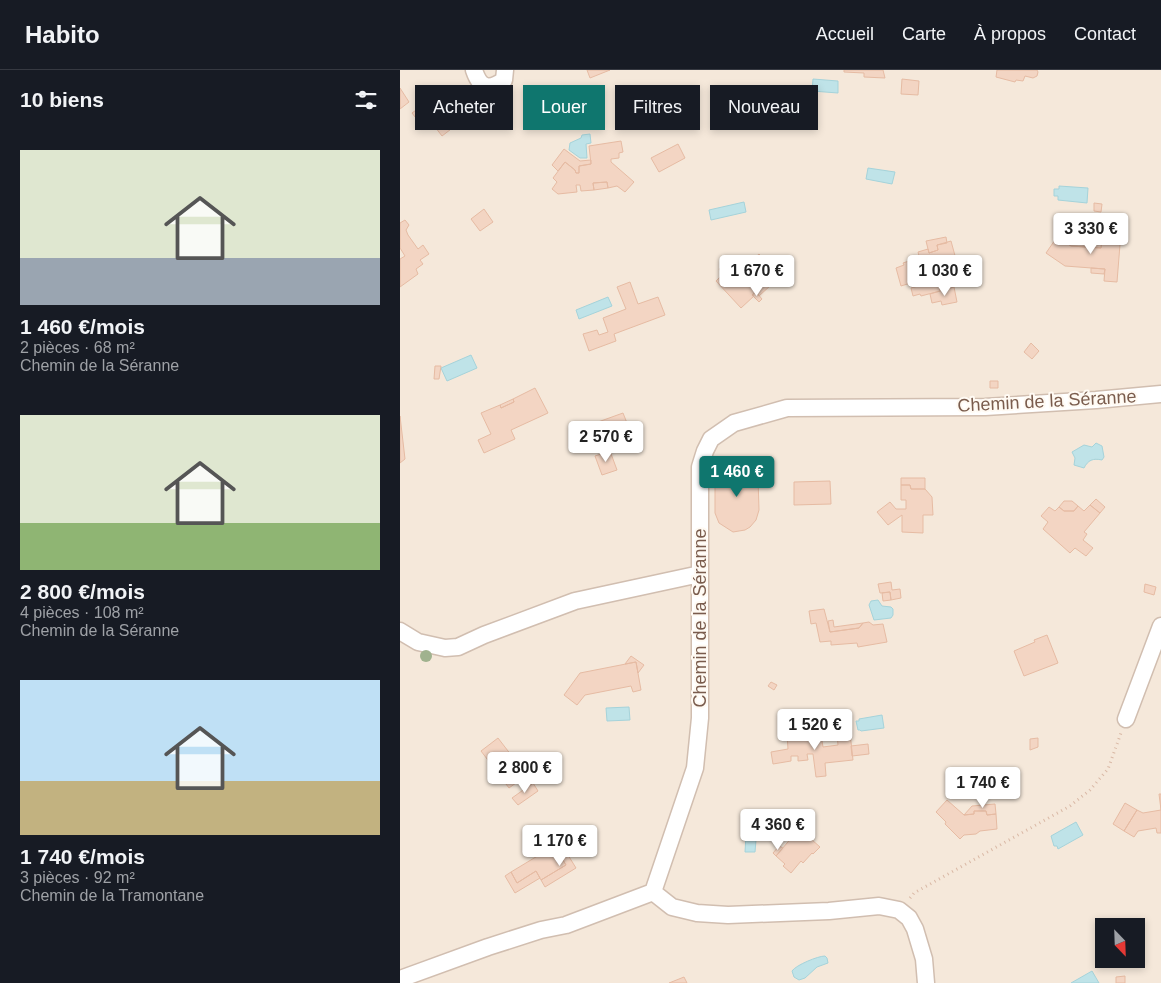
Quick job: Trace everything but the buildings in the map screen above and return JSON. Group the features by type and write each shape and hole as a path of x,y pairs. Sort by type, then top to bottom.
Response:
{"street":[{"path":"474,70 478,81 487,87 496,86 504,80 505,70"},
{"name":"Chemin de la Séranne","path":"653,892 695,768 700,718 700,467 711,439 734,423 787,408 985,407 1161,394"},
{"path":"400,631 418,642 445,648 458,647 484,635 574,601 700,574"},
{"path":"1126,719 1161,626"},
{"path":"400,980 488,947 541,930 566,925 653,892 672,907 697,913 728,915 829,911 879,906 899,910 909,918 915,929 924,959 926,983"}],"path":[{"path":"899,910 914,893 1070,806 1090,790 1108,769 1126,719"}],"shaded area":[{"path":"400,70 1161,70 1161,983 400,983"}],"water":[{"path":"813,79 838,81 838,93 818,91 818,85 812,85"},
{"path":"590,134 591,143 586,144 587,158 580,158 569,150 570,143 581,138 582,135"},
{"path":"868,168 895,172 892,184 866,179"},
{"path":"1059,186 1088,188 1087,203 1058,200 1058,196 1054,196 1054,189 1059,189"},
{"path":"744,202 746,212 711,220 709,210"},
{"path":"608,297 612,306 579,319 576,310"},
{"path":"471,355 477,368 447,381 441,368"},
{"path":"1096,443 1102,446 1104,457 1102,460 1091,460 1084,468 1074,465 1075,458 1072,452 1084,445 1092,447"},
{"path":"878,600 882,606 893,609 891,618 874,620 869,605 871,601"},
{"path":"629,707 630,720 607,721 606,708"},
{"path":"882,715 884,728 858,730 856,721 859,721 859,719"},
{"path":"999,778 1001,791 974,793 972,780"},
{"path":"1076,822 1083,835 1058,849 1057,846 1054,846 1051,836"},
{"path":"754,829 760,837 756,840 755,852 745,852 746,835"},
{"path":"825,956 828,963 817,967 805,978 799,980 794,977 792,971 798,966"},
{"path":"1092,971 1099,983 1071,983"}]}
